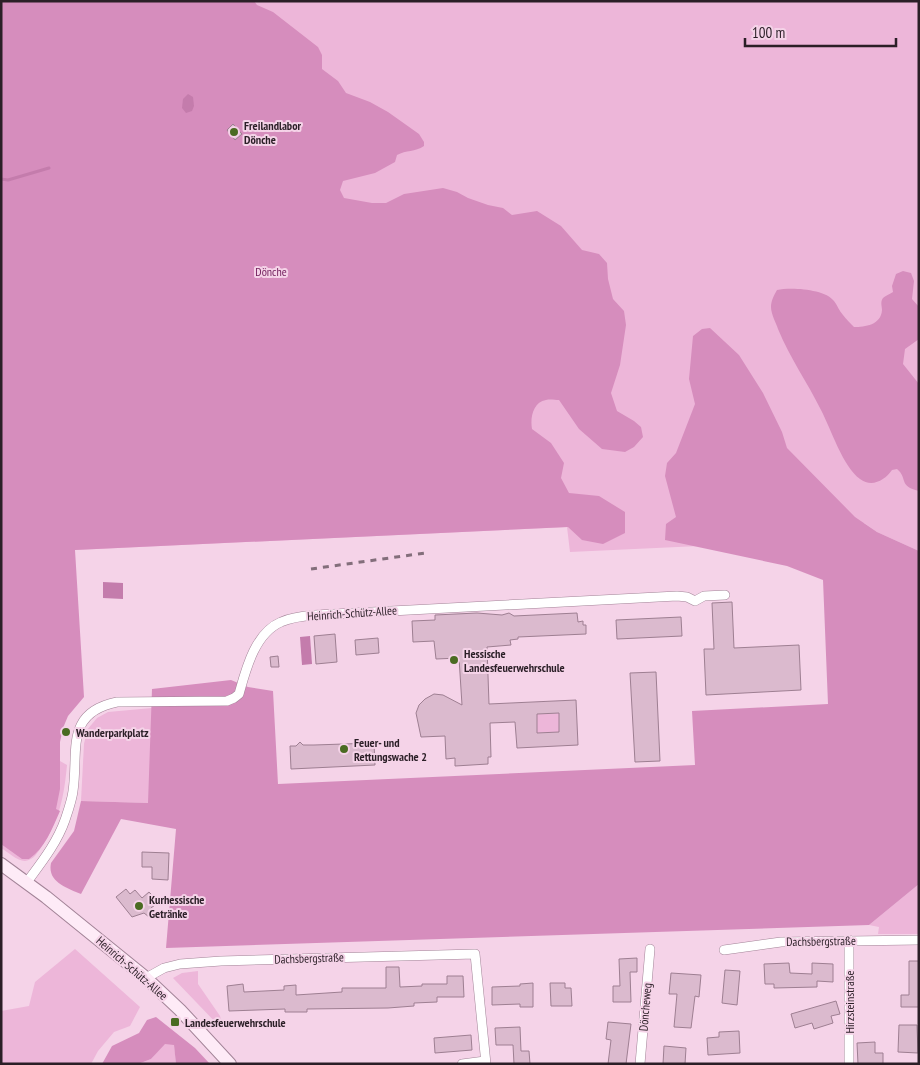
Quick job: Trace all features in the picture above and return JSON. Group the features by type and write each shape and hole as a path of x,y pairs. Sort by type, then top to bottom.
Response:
{"main road":[{"name":"Heinrich-Schütz-Allee","path":"1,864 27,882 146,978 180,1010 230,1064"}],"street":[{"name":"Heinrich-Schütz-Allee","path":"27,882 50,849 64,821 73,790 77,734 82,723 90,713 103,705 117,702 227,701 234,698 239,694 257,645 268,631 280,622 296,617 316,615 677,596 695,602 704,596 725,595"},
{"name":"Hirzsteinstraße","path":"848,1064 849,940"},
{"name":"Dachsbergstraße","path":"724,950 781,942 919,940"},
{"name":"Döncheweg","path":"640,1064 650,949"},
{"name":"Dachsbergstraße","path":"146,978 164,968 180,964 221,961 475,954 485,1062"},
{"path":"462,1064 485,1062"}],"green space":[{"name":"Dönche","path":"1,1 919,1 919,551 877,532 864,523 699,546 570,552 567,527 75,550 64,718 60,729 60,761 67,765 63,797 53,826 37,853 25,861 16,858 1,848"},
{"path":"1,1 254,1 257,5 273,12 318,47 322,55 322,69 338,81 346,93 370,102 388,112 419,134 424,142 424,146 421,148 397,155 395,162 375,173 343,181 340,190 344,198 372,203 386,203 404,194 443,188 488,205 503,208 512,215 537,211 561,226 582,250 599,254 607,263 608,279 613,299 624,311 626,325 620,365 611,393 617,411 641,427 643,437 634,447 625,452 602,449 579,429 559,400 542,401 533,411 532,429 551,443 564,463 561,478 569,493 599,496 625,512 625,533 603,544 582,540 568,527 75,550 84,697 68,716 60,742 60,789 56,809 60,811 44,844 29,859 22,859 1,844"},
{"path":"903,271 911,273 914,281 912,299 919,307 919,339 905,349 903,364 919,384 919,491 908,487 897,469 892,470 878,482 869,483 860,479 848,466 821,410 783,340 771,307 777,290 799,289 816,291 830,297 854,327 867,326 879,319 882,310 882,300 893,292 892,286 896,274"},
{"path":"710,328 739,355 763,393 782,432 787,448 855,517 877,532 919,551 919,884 869,925 166,948 176,829 121,819 81,894 64,887 55,880 52,875 51,863 74,831 81,801 148,803 152,689 231,680 248,687 273,691 278,784 695,765 692,711 828,704 823,580 787,566 665,540 666,524 676,517 665,476 667,463 676,453 695,404 689,379 693,336 702,329"},
{"path":"152,708 149,803 81,801 84,744 87,730 97,718 108,712"},
{"path":"559,713 559,732 537,733 537,714"},
{"path":"919,884 919,934 878,934 879,927 869,925"},
{"path":"75,949 140,1007 130,1026 114,1032 98,1051 91,1064 1,1064 1,1011 29,1006 35,982"},
{"path":"198,971 198,984 220,1016 224,1030 173,978 182,973"},
{"path":"156,1017 195,1048 210,1064 176,1064 174,1045 165,1044 151,1059 138,1064 102,1064 112,1046 139,1033 147,1020"},
{"path":"164,1044 174,1044 176,1064 138,1064 151,1059"}],"shaded area":[{"path":"188,94 193,97 194,106 192,111 186,113 182,108 183,99"},
{"path":"103,582 123,583 123,599 103,598"},
{"path":"310,636 312,664 302,665 300,637"}],"building":[{"name":"Freilandlabor Dönche","path":"233,124 242,134 235,140 227,130"},
{"path":"732,602 734,648 799,645 801,690 706,695 704,649 714,649 712,603"},
{"path":"477,613 502,615 509,613 514,616 577,613 578,622 583,621 583,625 586,625 586,634 518,637 518,639 510,640 511,645 487,647 489,704 576,700 578,745 517,748 515,722 490,723 491,757 488,757 488,764 455,766 455,758 446,759 445,736 421,737 416,713 419,705 425,699 434,694 443,695 462,705 459,658 436,659 434,641 413,642 412,621 435,620 435,615","holes":["559,713 559,732 537,733 537,714"]},
{"path":"681,617 682,636 617,639 616,620"},
{"path":"335,634 337,662 316,664 314,636"},
{"path":"378,638 379,653 356,655 355,640"},
{"path":"278,656 279,667 271,667 270,657"},
{"path":"656,672 660,761 635,762 630,673"},
{"path":"300,742 303,745 374,743 375,765 291,769 290,746 296,746"},
{"path":"142,852 169,853 168,880 152,879 152,867 142,867"},
{"name":"Kurhessische Getränke","path":"126,889 130,894 135,890 142,898 149,892 159,902 151,908 149,917 144,913 132,917 116,897"},
{"path":"637,958 637,972 630,972 631,1002 613,1002 613,986 620,986 619,959"},
{"path":"909,961 919,961 919,1007 901,1007 901,995 909,995"},
{"path":"789,963 790,973 812,974 812,963 833,964 833,982 817,981 817,987 774,988 774,984 765,984 764,964"},
{"path":"386,967 399,967 400,987 422,986 422,984 447,984 447,976 463,976 464,997 437,997 437,1002 414,1003 414,1006 388,1008 307,1009 307,1012 285,1012 285,1009 229,1011 227,986 243,984 244,992 284,990 284,986 296,985 296,995 342,992 342,988 386,988"},
{"path":"725,970 740,971 737,1005 722,1003"},
{"path":"671,973 701,975 699,997 695,996 691,1028 674,1027 677,994 669,994"},
{"path":"533,983 533,1007 520,1007 520,1004 492,1005 492,987 520,986 520,984"},
{"path":"550,983 565,983 565,988 571,988 572,1006 551,1006"},
{"path":"836,1001 840,1014 831,1016 833,1023 814,1029 812,1023 795,1028 791,1014"},
{"path":"608,1022 631,1024 626,1064 608,1064 611,1040 606,1039"},
{"path":"899,1025 917,1025 918,1053 898,1052"},
{"path":"520,1027 521,1051 529,1051 530,1064 514,1064 513,1045 496,1045 495,1028"},
{"path":"739,1031 740,1053 708,1055 707,1038 719,1037 719,1032"},
{"path":"471,1035 472,1050 435,1053 434,1038"},
{"path":"875,1042 875,1053 883,1053 883,1064 858,1064 857,1043"},
{"path":"664,1046 686,1048 685,1064 663,1064"}],"waterway":[{"path":"1,179 8,180 49,168"}],"railway":[{"path":"311,569 425,553"}],"place":[{"name":"Freilandlabor Dönche","path":"234,132"},
{"name":"Hessische Landesfeuerwehrschule","path":"454,660"},
{"name":"Wanderparkplatz","path":"66,732"},
{"name":"Feuer- und Rettungswache 2","path":"344,749"},
{"name":"Kurhessische Getränke","path":"139,906"},
{"name":"Landesfeuerwehrschule","path":"175,1022"}]}
